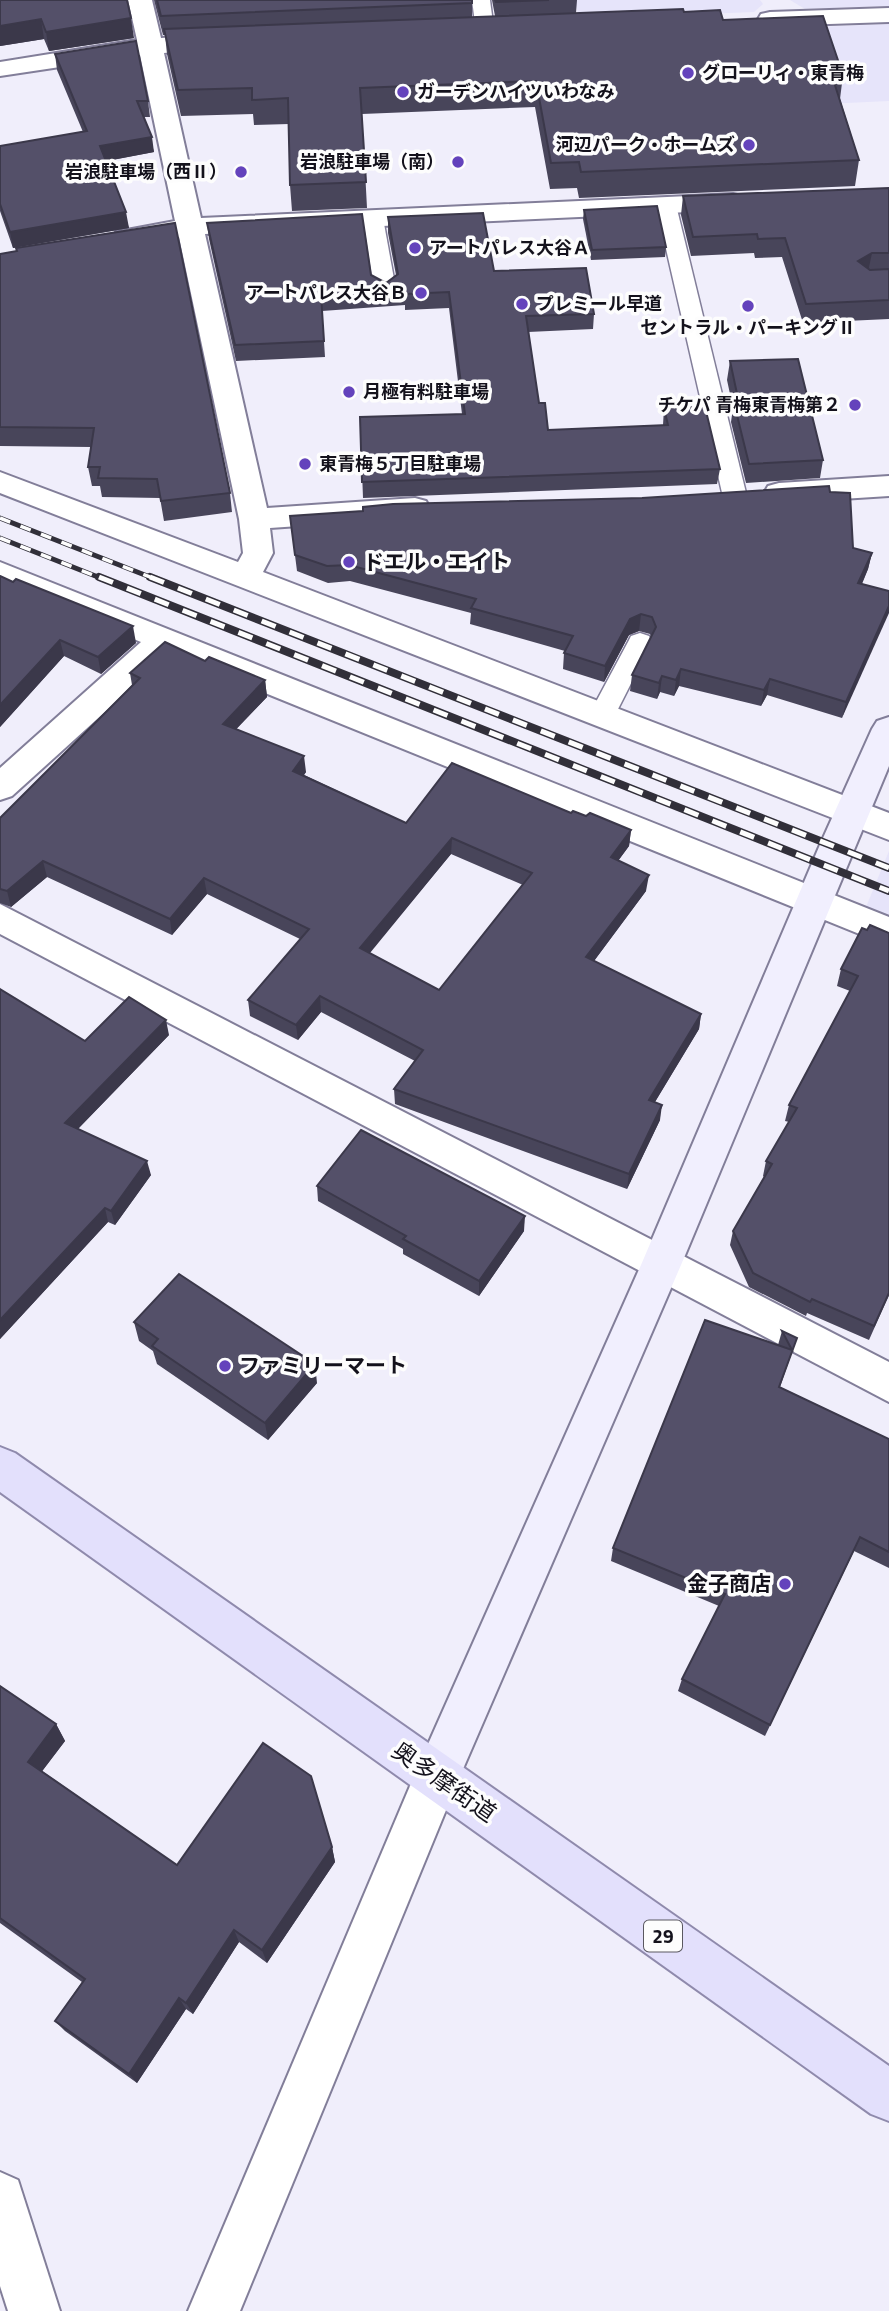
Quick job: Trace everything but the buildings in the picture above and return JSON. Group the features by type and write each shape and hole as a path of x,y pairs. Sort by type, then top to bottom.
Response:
{"main road":[{"name":"奥多摩街道","path":"0,1467 889,2096"}],"street":[{"path":"140,0 254,519 257,553 246,576"},
{"path":"747,20 781,9 889,15"},
{"path":"459,32 514,30"},
{"path":"0,69 150,46 243,41"},
{"path":"96,243 190,228 761,201"},
{"path":"0,482 889,827"},
{"path":"721,497 889,486"},
{"path":"254,519 448,507"},
{"path":"0,573 889,932"},
{"path":"0,787 165,639"},
{"path":"214,2311 437,1776 661,1265 889,729"},
{"path":"0,918 889,1383"},
{"path":"0,2198 34,2311"}],"lane":[{"path":"481,0 485,31"},
{"path":"666,205 721,497"},
{"path":"373,218 385,290"},
{"path":"602,715 640,642"}],"shaded area":[{"path":"575,0 760,0 763,4 754,12 579,19"},
{"path":"790,0 889,0 889,6 805,9"},
{"path":"889,24 889,101 741,108 719,31"},
{"path":"889,851 889,917 866,907"}],"railway":[{"path":"0,518 155,579"},
{"path":"0,538 103,579"},
{"path":"99,577 889,891"},
{"path":"150,577 889,868"}],"place":[{"name":"グローリィ・東青梅","path":"688,73"},
{"name":"ガーデンハイツいわなみ","path":"403,92"},
{"name":"河辺パーク・ホームズ","path":"749,145"},
{"name":"岩浪駐車場（南）","path":"458,162"},
{"name":"岩浪駐車場（西Ⅱ）","path":"241,172"},
{"name":"アートパレス大谷Ａ","path":"415,248"},
{"name":"アートパレス大谷Ｂ","path":"421,293"},
{"name":"プレミール早道","path":"522,304"},
{"name":"セントラル・パーキングⅡ","path":"748,306"},
{"name":"月極有料駐車場","path":"349,392"},
{"name":"チケパ 青梅東青梅第２","path":"855,405"},
{"name":"東青梅５丁目駐車場","path":"305,464"},
{"name":"ドエル・エイト","path":"349,562"},
{"name":"ファミリーマート","path":"225,1366"},
{"name":"金子商店","path":"785,1584"}]}
